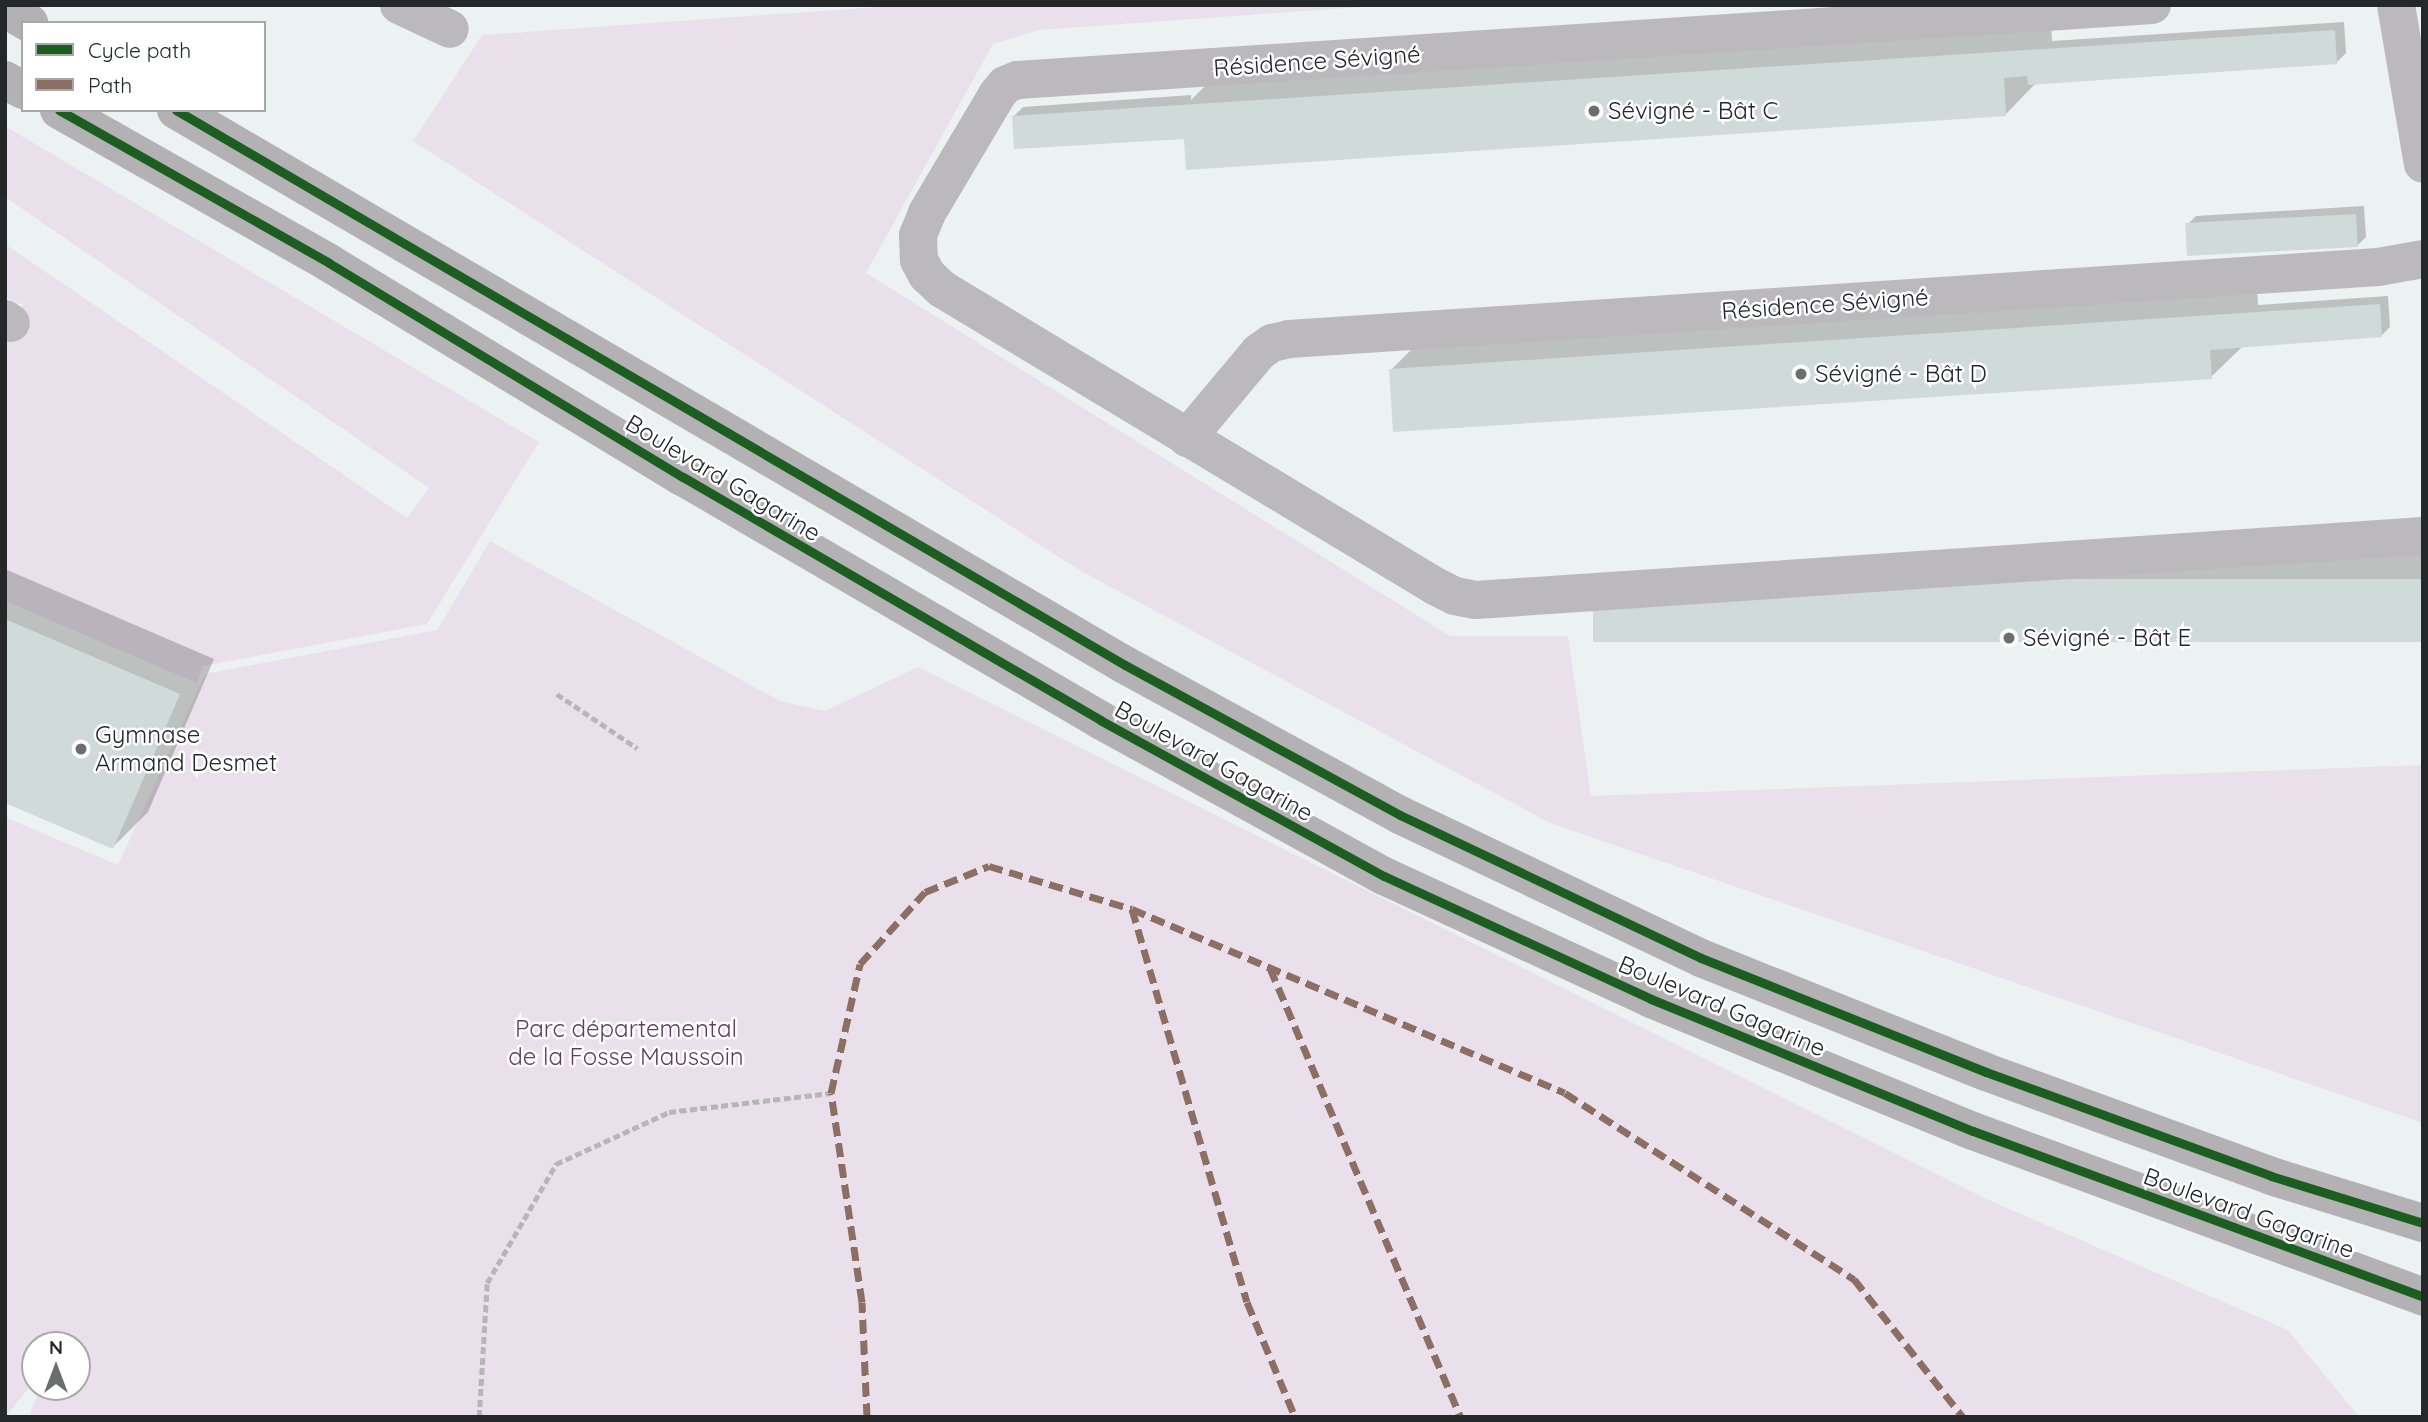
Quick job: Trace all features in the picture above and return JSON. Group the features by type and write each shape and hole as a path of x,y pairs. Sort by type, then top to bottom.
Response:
{"main road":[{"path":"5,9 26,21"},
{"path":"5,80 21,89"},
{"name":"Boulevard Gagarine","path":"63,112 329,263 683,477 1100,720 1384,876 1651,999 1973,1131 2423,1297"},
{"name":"Boulevard Gagarine","path":"179,112 1125,665 1400,815 1701,958 1973,1067 2272,1176 2423,1223"}],"street":[{"path":"399,5 450,29"},
{"name":"Résidence Sévigné","path":"2152,5 1017,80 1005,85 927,213 918,235 919,260 927,275 942,289 1435,586 1455,596 1476,600 2423,536"},
{"path":"2396,5 2423,164"},
{"name":"Résidence Sévigné","path":"1187,438 1259,352 1272,343 1289,340 2378,267 2423,259"}],"path":[{"path":"557,694 637,748"},
{"path":"479,1417 487,1283 556,1164 669,1112 831,1093"}],"green space":[{"path":"907,5 1389,5 1039,30 993,44 866,273 1450,636 1568,636 1591,796 2423,765 2423,1123 1550,823 1079,570 413,141 482,35"},
{"path":"5,126 539,442 427,624 203,666 197,683 5,601 5,331 24,304 15,303 5,296 5,244 407,518 429,488 5,197"},
{"name":"Parc départemental de la Fosse Maussoin","path":"490,541 780,701 825,711 918,667 1991,1201 2288,1330 2359,1417 29,1417 35,1401 91,1401 91,1331 21,1331 21,1398 5,1417 5,817 118,865 205,674 437,630"}],"building":[{"name":"Sévigné - Bât C","path":"2335,30 2337,64 2028,85 2027,76 2004,78 2006,116 1186,170 1184,139 1014,149 1012,116"},
{"path":"2356,214 2358,247 2187,256 2185,223"},
{"name":"Sévigné - Bât D","path":"2380,304 2382,337 2210,350 2212,379 1393,432 1389,369"},
{"path":"1593,579 2423,579 2423,642 1593,642"},
{"name":"Gymnase Armand Desmet","path":"5,619 180,694 113,849 5,803"}],"marked path":[{"path":"867,1417 862,1302 831,1093 860,964 925,892 989,866 1132,909 1565,1093 1854,1279 1963,1417"},
{"path":"1132,909 1247,1302 1295,1417"},
{"path":"1270,968 1461,1417"}],"cycle path":[{"path":"63,112 329,263 683,477 1100,720 1384,876 1651,999 1973,1131 2423,1297"},
{"path":"179,112 1125,665 1400,815 1701,958 1986,1072 2271,1176 2423,1223"}],"place":[{"name":"Sévigné - Bât C","path":"1594,111"},
{"name":"Sévigné - Bât D","path":"1801,374"},
{"name":"Sévigné - Bât E","path":"2009,638"},
{"name":"Gymnase Armand Desmet","path":"81,749"}]}
